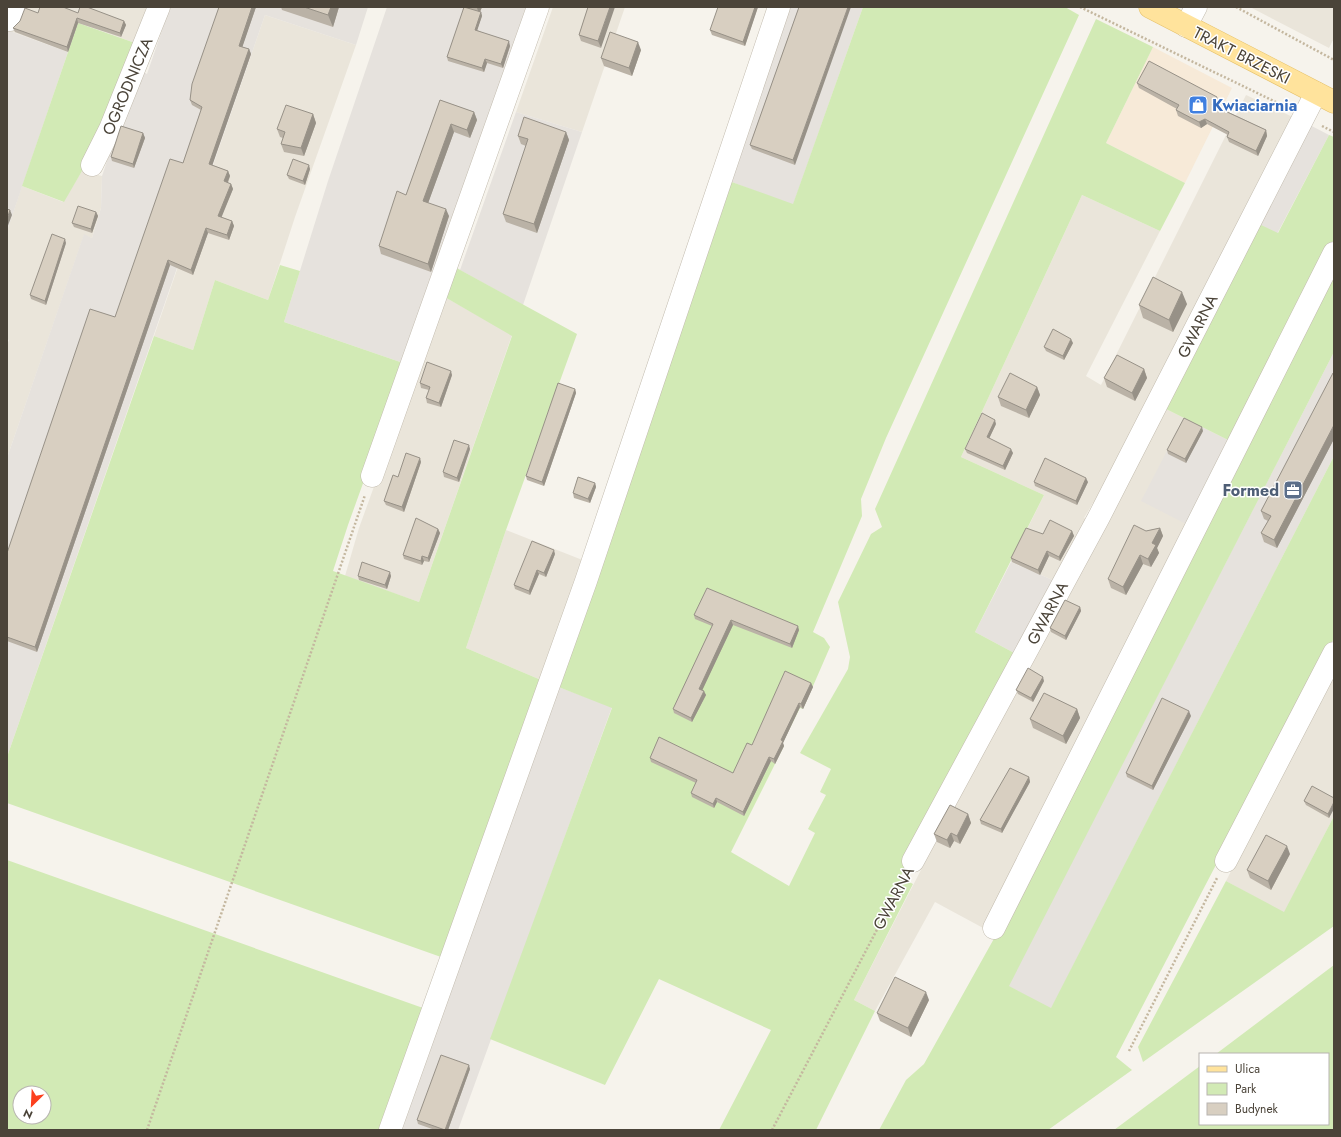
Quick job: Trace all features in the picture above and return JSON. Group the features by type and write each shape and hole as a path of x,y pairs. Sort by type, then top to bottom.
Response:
{"main road":[{"name":"TRAKT BRZESKI","path":"1150,7 1325,98"}],"street":[{"path":"7,19 10,20 15,7"},
{"name":"OGRODNICZA","path":"92,165 110,129 159,7"},
{"path":"372,476 538,7"},
{"path":"390,1130 586,581 778,7"},
{"path":"1186,26 1196,7"},
{"name":"GWARNA","path":"913,861 1099,517 1304,116 1325,98"},
{"path":"994,928 1334,253"},
{"path":"1226,861 1334,653"}],"path":[{"path":"1080,7 1334,132"},
{"path":"1236,7 1334,60"},
{"path":"148,1130 372,476"},
{"name":"GWARNA","path":"772,1130 913,861"},
{"path":"1129,1051 1226,861"}],"shaded area":[{"path":"7,7 151,7 138,44 79,23 68,52 7,30"},
{"path":"170,7 368,7 356,45 265,15 7,757 7,458 84,234 92,238 101,208 102,176 138,69 147,74"},
{"path":"387,7 527,7 406,364 284,322 328,181"},
{"path":"553,7 625,7 582,132 516,112"},
{"path":"786,7 863,7 793,205 729,181"},
{"path":"1250,7 1334,7 1334,38 1329,48"},
{"path":"265,15 356,45 295,217 268,300 215,280 193,350 154,336"},
{"path":"7,30 68,52 7,231"},
{"path":"1153,47 1232,88 1185,183 1106,143"},
{"path":"1246,95 1297,119 1099,501 1093,503 1084,518 1090,521 1055,581 1011,562 1044,495 961,457 1082,195 1160,231 1086,376 1101,385"},
{"path":"516,112 582,132 523,305 460,270"},
{"path":"1306,123 1329,135 1277,234 1255,222"},
{"path":"82,171 102,176 101,208 92,238 84,235 7,458 7,345 9,340 7,339 7,231 22,186 63,202"},
{"path":"443,296 512,335 419,602 345,576 359,528"},
{"path":"1334,352 1334,456 1051,1009 1008,986"},
{"path":"1160,406 1184,418 1190,526 985,929 935,902 875,1011 854,1000"},
{"path":"1184,418 1232,442 1190,526 1141,501"},
{"path":"506,530 585,561 541,680 466,648"},
{"path":"1011,562 1055,581 1018,655 975,632"},
{"path":"1333,671 1334,816 1284,913 1226,881"},
{"path":"556,686 612,707 458,1130 397,1130"}],"green space":[{"path":"863,7 1065,7 1079,15 886,438 861,499 862,516 813,632 824,638 830,647 803,709 800,708 782,744 784,746 731,852 789,886 815,833 808,829 826,795 820,792 831,769 800,753 848,669 850,657 838,602 871,534 882,527 875,509 1096,19 1153,47 1106,143 1185,183 1160,231 1082,195 961,457 1044,495 975,632 1018,655 900,877 913,884 854,1000 875,1011 816,1130 719,1130 771,1030 659,979 605,1085 490,1039 612,708 556,686 729,181 793,204"},
{"path":"78,23 138,44 82,171 64,202 22,186"},
{"path":"1329,135 1334,137 1334,239 1232,442 1160,406 1255,222 1278,233"},
{"path":"280,265 300,271 284,322 406,364 333,571 419,602 512,336 443,296 453,266 577,334 506,530 466,648 541,680 441,957 7,803 7,757 154,336 193,350 215,280 268,300"},
{"path":"1334,266 1334,352 1009,986 1051,1008 1334,456 1334,638 1116,1057 1132,1070 1048,1130 879,1130 906,1080 924,1064 996,935"},
{"path":"1334,816 1334,926 1143,1062 1138,1047 1226,881 1284,912"},
{"path":"7,860 423,1008 380,1130 7,1130"},
{"path":"1334,965 1334,1130 1114,1130 1199,1067 1199,1125 1329,1125 1329,1053 1217,1053"}],"building":[{"path":"40,7 63,7 78,13 80,7 87,7 124,21 120,33 77,18 67,47 13,28 20,21 25,8 38,13"},
{"path":"219,7 252,7 239,46 249,49 209,164 228,171 224,181 231,184 218,216 232,221 227,235 206,228 191,270 168,260 35,647 7,637 7,553 90,309 115,317 170,159 183,163 202,107 190,100 192,84"},
{"path":"304,7 331,7 328,15"},
{"path":"464,7 481,12 475,30 509,41 501,64 485,59 482,68 447,57"},
{"path":"588,7 610,7 598,41 579,35"},
{"path":"718,7 755,7 743,42 710,30"},
{"path":"799,7 848,7 793,160 750,145"},
{"path":"610,32 638,42 629,68 601,58"},
{"path":"1149,61 1217,97 1212,105 1266,130 1256,151 1227,137 1229,132 1205,119 1199,122 1176,110 1179,105 1137,83"},
{"path":"440,100 474,112 467,130 451,124 423,201 446,209 428,264 379,246 397,191 406,195"},
{"path":"286,105 313,114 301,148 281,144 285,132 277,129"},
{"path":"524,117 566,132 534,224 503,214 528,139 518,136"},
{"path":"121,126 143,133 133,164 111,157"},
{"path":"293,159 309,165 303,181 287,175"},
{"path":"78,206 96,212 91,229 72,223"},
{"path":"7,209 10,210 7,219"},
{"path":"52,234 65,239 45,301 30,295"},
{"path":"1153,277 1182,292 1169,320 1139,305"},
{"path":"1053,329 1071,339 1063,356 1044,347"},
{"path":"1117,355 1144,369 1132,393 1104,378"},
{"path":"427,362 451,371 439,403 426,398 430,387 420,383"},
{"path":"1010,373 1037,387 1026,410 998,397"},
{"name":"Formed","path":"1333,373 1334,425 1274,540 1261,533 1271,516 1261,511"},
{"path":"558,383 575,389 542,482 526,476"},
{"path":"982,413 995,420 987,437 1011,449 1003,466 965,449"},
{"path":"1184,418 1202,427 1185,459 1167,450"},
{"path":"454,440 469,445 457,478 443,472"},
{"path":"406,453 420,458 402,507 384,501 393,475 398,477"},
{"path":"1045,458 1086,478 1076,501 1034,482"},
{"path":"578,477 595,483 588,499 573,493"},
{"path":"416,518 438,529 428,558 422,556 421,561 403,555"},
{"path":"1050,520 1072,531 1059,557 1047,551 1038,570 1011,558 1026,528 1043,534"},
{"path":"1134,525 1146,531 1160,528 1152,543 1156,545 1148,559 1140,555 1123,587 1108,579"},
{"path":"532,541 554,550 544,573 537,570 529,591 514,585"},
{"path":"362,562 390,572 385,585 358,576"},
{"path":"707,588 798,626 790,644 731,620 699,689 704,691 691,718 673,709 713,624 694,615"},
{"path":"1065,600 1080,607 1065,636 1050,628"},
{"path":"1028,668 1043,677 1031,698 1016,690"},
{"path":"785,671 811,683 801,704 799,703 781,740 783,741 774,759 769,757 743,812 716,798 713,804 691,793 697,780 650,758 659,737 733,773 747,743 752,745"},
{"path":"1044,693 1077,709 1063,736 1030,719"},
{"path":"1162,698 1189,711 1152,786 1126,773"},
{"path":"1010,768 1029,777 1001,829 980,820"},
{"path":"1312,786 1334,798 1334,802 1328,814 1304,801"},
{"path":"950,805 968,814 957,836 951,833 947,840 934,834"},
{"path":"1266,835 1287,846 1268,881 1247,870"},
{"path":"895,977 926,992 908,1028 877,1013"},
{"path":"441,1055 469,1065 445,1130 417,1120"}],"place":[{"name":"Kwiaciarnia","path":"1198,105"},
{"name":"Formed","path":"1293,490"}]}
